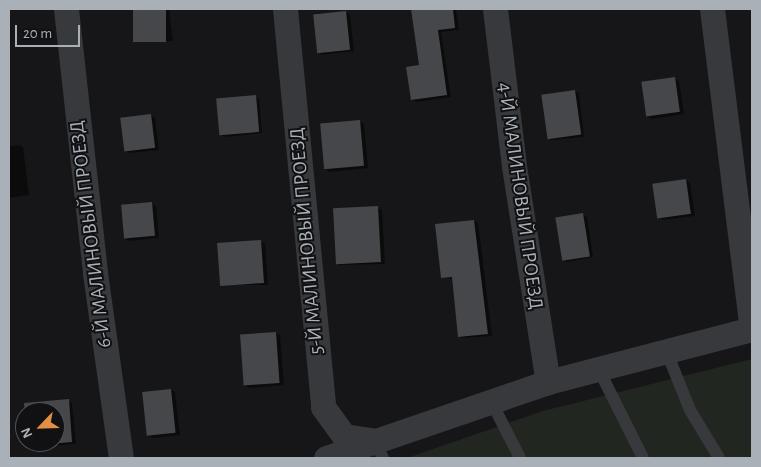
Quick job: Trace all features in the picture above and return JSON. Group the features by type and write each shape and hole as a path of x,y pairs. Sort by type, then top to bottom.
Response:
{"street":[{"name":"6-Й МАЛИНОВЫЙ ПРОЕЗД","path":"66,9 95,273 121,458"},
{"name":"5-Й МАЛИНОВЫЙ ПРОЕЗД","path":"285,9 323,406 344,436 379,450"},
{"name":"4-Й МАЛИНОВЫЙ ПРОЕЗД","path":"495,9 514,166 548,382"},
{"path":"326,458 379,450 491,402 548,382 667,353 752,329 712,9"}],"lane":[{"path":"667,353 690,410 719,458"},
{"path":"599,370 643,458"},
{"path":"491,402 520,458"}],"shaded area":[{"path":"752,359 752,458 407,458 543,411"}],"building":[{"path":"133,9 166,9 166,42 133,42"},
{"path":"411,9 453,9 455,28 438,30 447,95 411,100 406,67 419,65"},
{"path":"346,11 350,50 317,53 313,14"},
{"path":"675,77 680,112 646,116 641,82"},
{"path":"575,90 581,135 548,139 541,95"},
{"path":"256,95 259,132 219,135 216,98"},
{"path":"151,114 155,148 124,152 120,118"},
{"path":"360,120 364,166 324,169 320,123"},
{"path":"686,179 691,214 657,218 652,184"},
{"path":"152,202 155,236 124,239 121,205"},
{"path":"378,206 381,262 336,264 333,208"},
{"path":"583,213 590,256 562,261 555,217"},
{"path":"474,220 488,334 458,337 452,277 441,278 435,224"},
{"path":"261,240 264,283 220,286 217,243"},
{"path":"276,332 280,383 244,385 240,335"},
{"path":"171,389 176,433 147,436 142,392"},
{"path":"69,399 72,442 65,443 65,402 35,402"}]}
